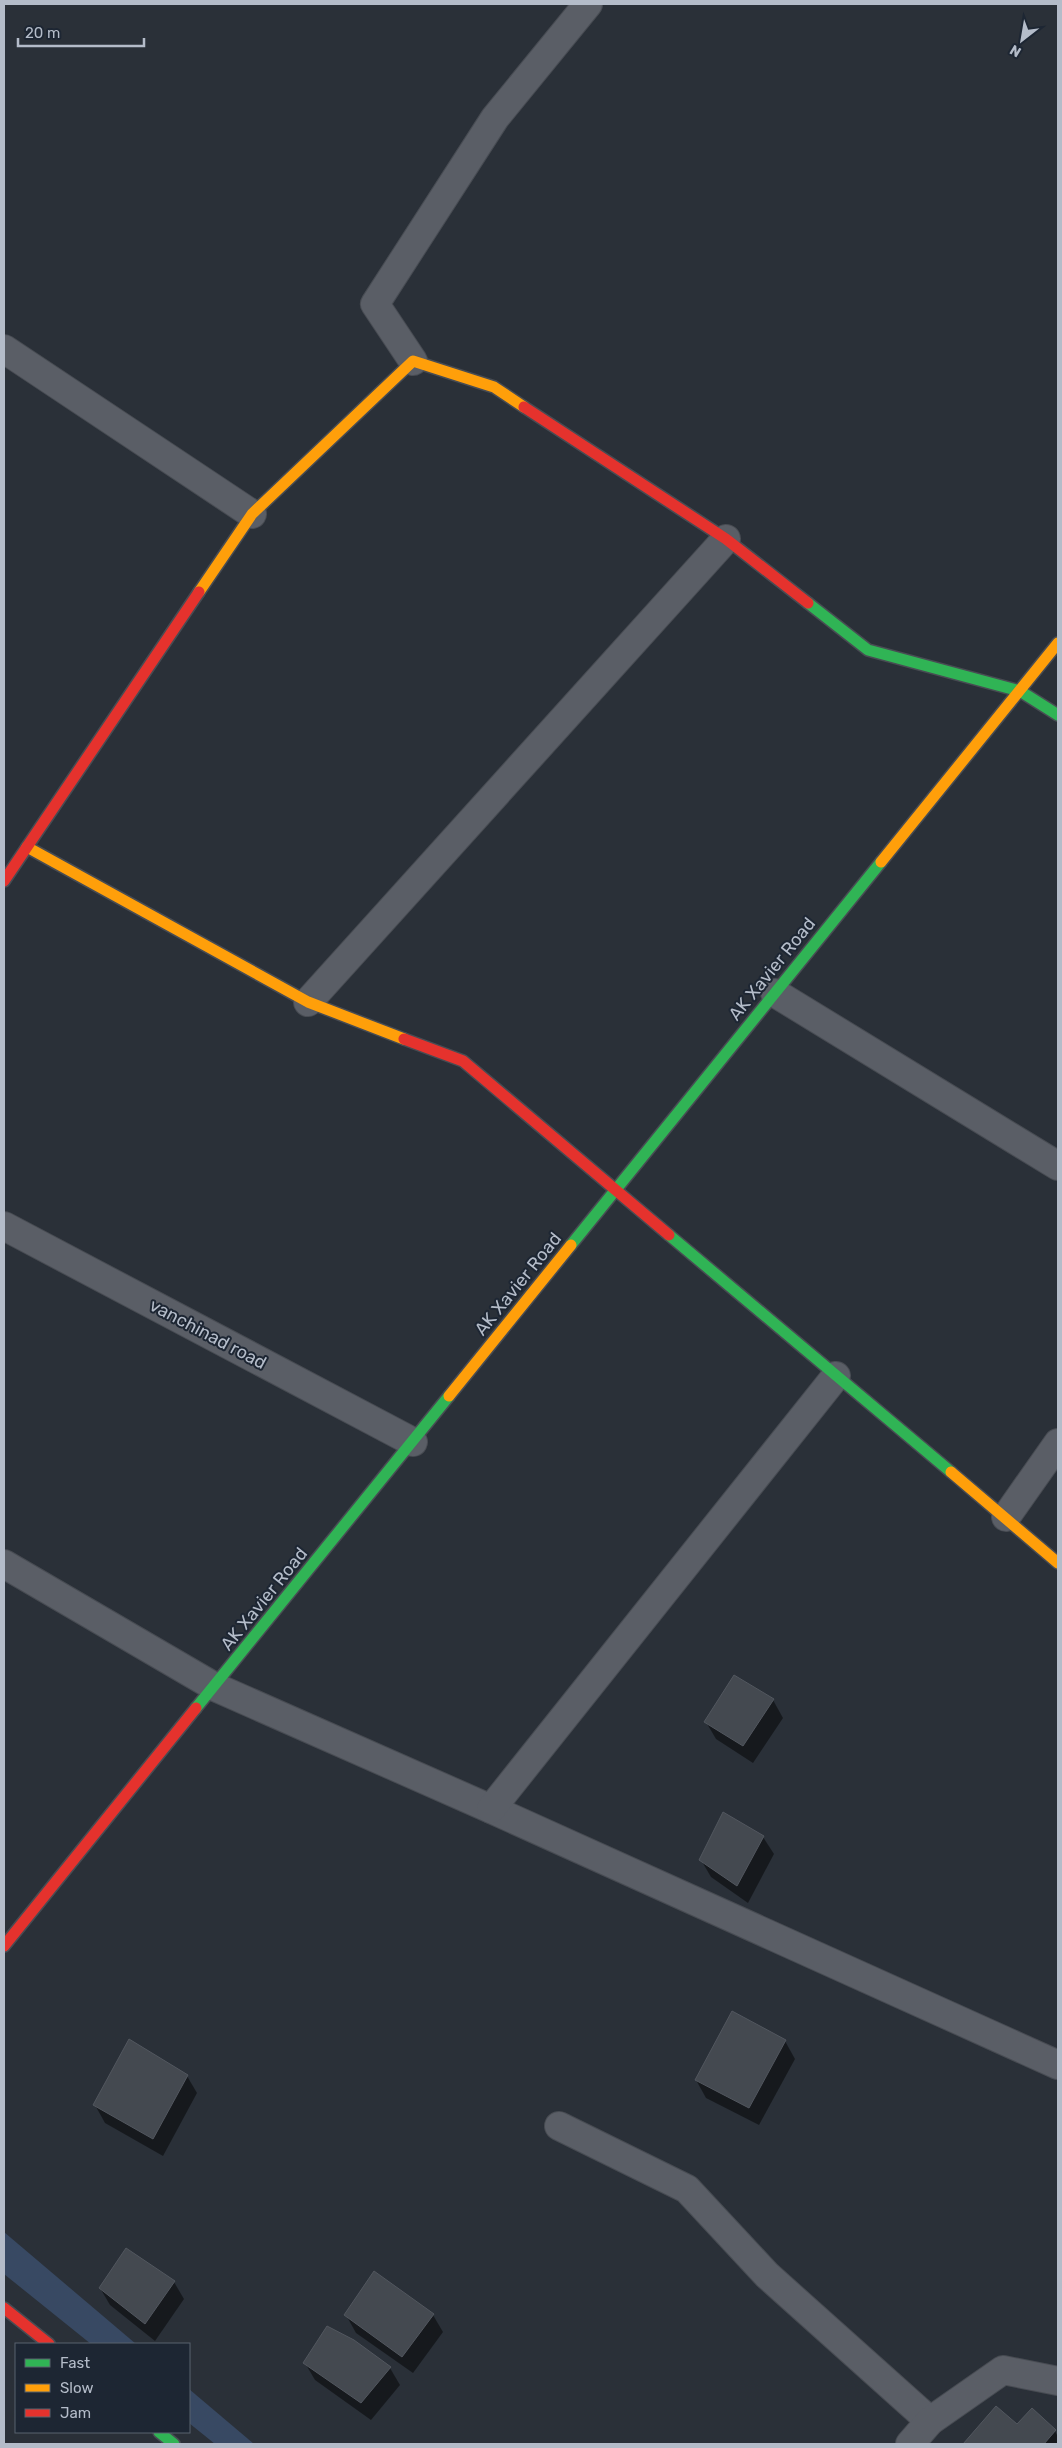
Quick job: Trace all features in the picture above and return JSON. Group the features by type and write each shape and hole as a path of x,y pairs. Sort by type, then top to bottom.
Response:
{"street":[{"path":"588,4 495,118 375,304 412,361 494,387 726,539 868,650 1020,691 1058,715"},
{"path":"4,349 252,514"},
{"path":"4,881 252,514 412,361"},
{"path":"308,1002 726,539"},
{"name":"AK Xavier Road","path":"4,1946 1058,643"},
{"path":"27,846 308,1002 463,1061 1006,1517 1058,1563"},
{"path":"775,994 1058,1166"},
{"name":"vanchinad road","path":"4,1226 413,1442"},
{"path":"491,1809 836,1376"},
{"path":"1006,1517 1058,1443"},
{"path":"4,1564 215,1687 491,1809 1058,2065"},
{"path":"559,2126 687,2189 767,2275 930,2422"},
{"path":"4,2308 48,2343"},
{"path":"910,2444 930,2422 1004,2370 1058,2380"},
{"path":"160,2433 174,2444"}],"water":[{"path":"4,2232 135,2343 90,2343 4,2274"},
{"path":"190,2390 254,2444 215,2444 190,2424"}],"building":[{"path":"734,1675 774,1699 743,1746 704,1722"},
{"path":"723,1812 764,1836 737,1886 699,1860"},
{"path":"732,2011 786,2040 749,2108 695,2080"},
{"path":"129,2039 188,2075 153,2139 93,2105"},
{"path":"126,2248 175,2281 145,2324 99,2288"},
{"path":"374,2271 434,2314 402,2357 344,2315"},
{"path":"327,2326 354,2340 391,2367 361,2403 303,2363"},
{"path":"996,2406 1017,2424 1032,2408 1056,2430 1044,2444 963,2444"}],"traffic: fast":[{"path":"808,603 868,650 1020,691 1058,715"},
{"path":"571,1245 881,862"},
{"path":"669,1235 951,1472"},
{"path":"196,1708 449,1396"},
{"path":"160,2433 174,2444"}],"traffic: slow":[{"path":"199,592 252,514 413,361 494,387 524,407"},
{"path":"881,862 1058,643"},
{"path":"27,847 308,1002 404,1039"},
{"path":"449,1396 571,1245"},
{"path":"951,1472 1058,1563"}],"traffic: jam":[{"path":"524,407 726,539 808,603"},
{"path":"4,881 199,592"},
{"path":"404,1039 463,1061 669,1235"},
{"path":"4,1946 196,1708"},
{"path":"4,2308 48,2343"}]}
